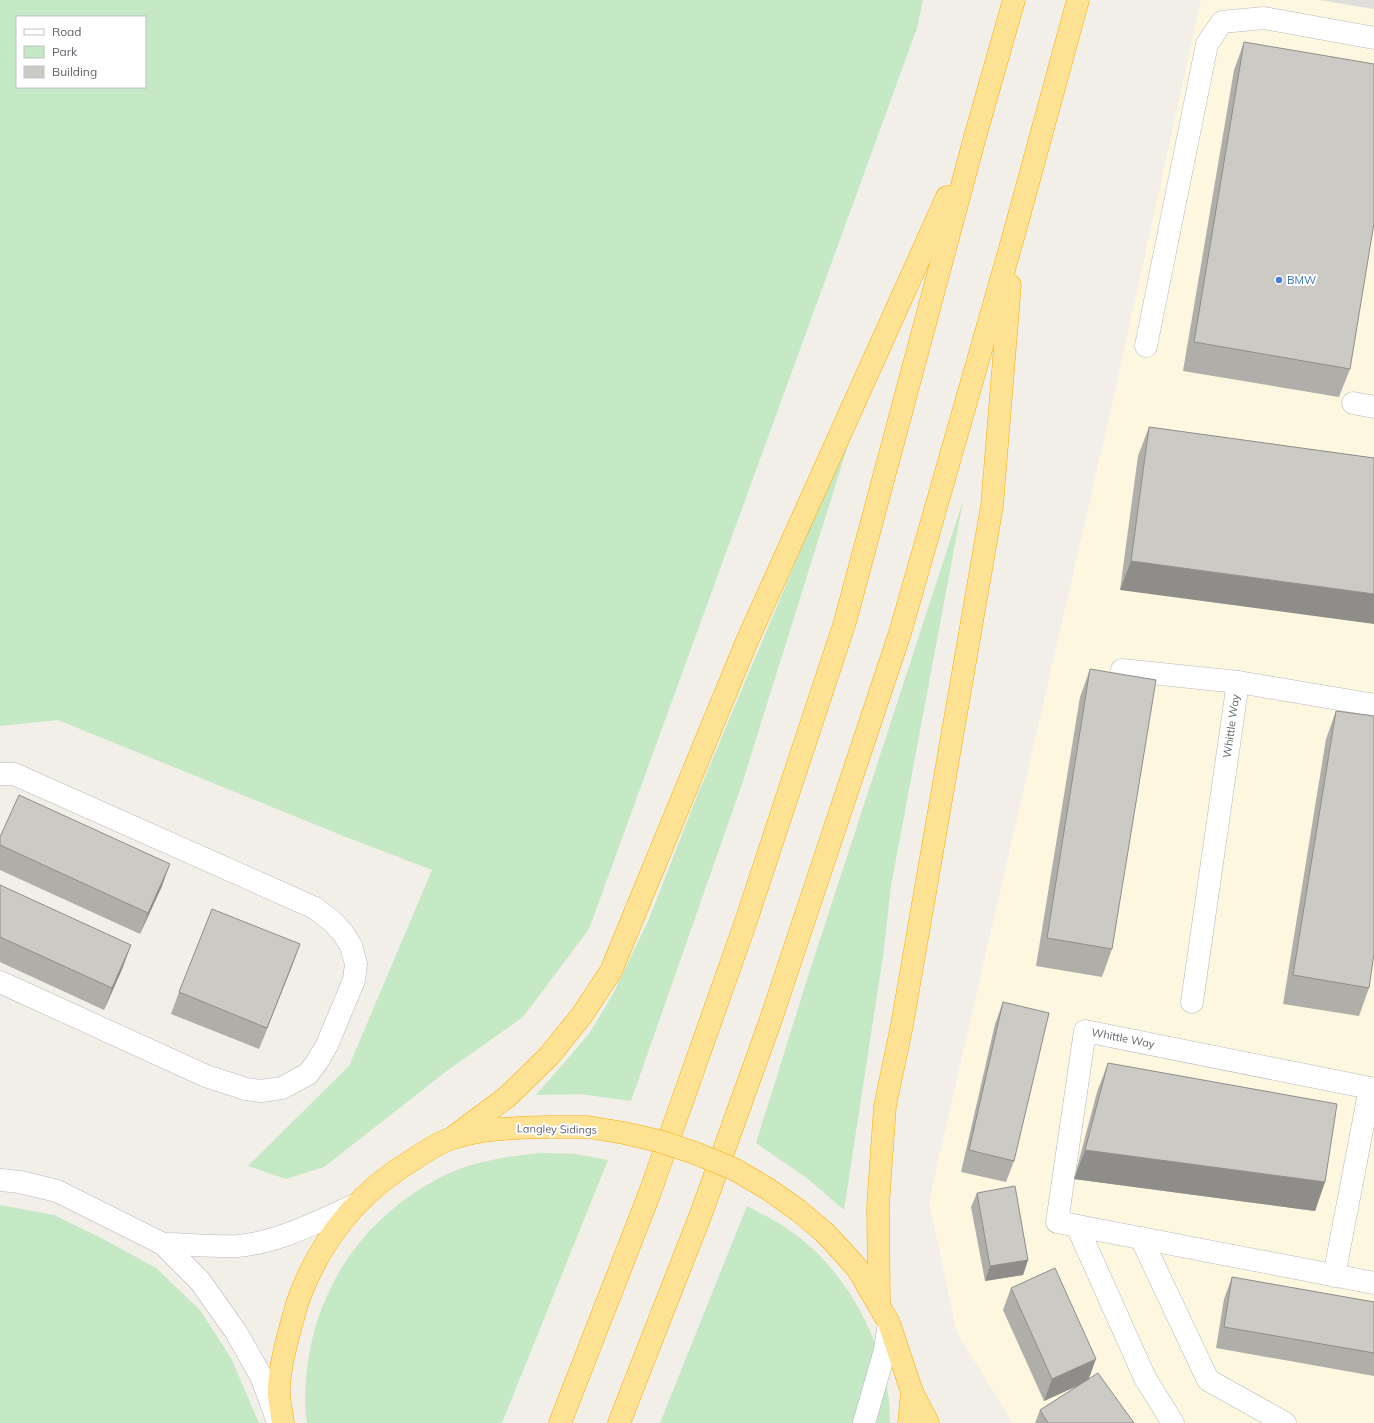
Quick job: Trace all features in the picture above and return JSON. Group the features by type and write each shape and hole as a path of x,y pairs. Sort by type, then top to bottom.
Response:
{"highway":[{"path":"560,1423 649,1195 734,957 845,622 974,137 1014,0"},
{"path":"619,1423 709,1192 770,1022 900,633 1013,238 1078,0"},
{"path":"452,1138 508,1097 549,1056 582,1015 611,971 747,641 974,137"},
{"path":"879,1304 878,1198 885,1106 902,1025 992,506 1013,238"},
{"name":"Langley Sidings","path":"283,1423 279,1388 285,1344 300,1294 315,1261 333,1231 355,1205 380,1182 402,1166 452,1138 479,1131 546,1127 588,1127 659,1141 695,1153 734,1169 768,1189 799,1211 823,1231 857,1268 889,1323 912,1392 909,1423"},
{"path":"912,1392 928,1423"}],"street":[{"path":"1146,346 1207,44 1222,22 1264,18 1374,38"},
{"path":"1353,403 1374,407"},
{"path":"1122,670 1238,682"},
{"name":"Whittle Way","path":"1192,1002 1238,682 1374,705"},
{"path":"0,774 14,774 315,908 333,922 343,933 351,946 356,964 354,980 327,1045 317,1062 308,1074 282,1088 261,1091 246,1089 206,1076 0,982"},
{"name":"Whittle Way","path":"1334,1276 1370,1088 1086,1031 1057,1222 1334,1276 1374,1283"},
{"path":"0,1180 20,1182 57,1191 163,1244 200,1281 236,1332 261,1376 279,1423"},
{"path":"163,1244 237,1246 263,1242 296,1231 355,1205"},
{"path":"1077,1226 1145,1378 1173,1423"},
{"path":"1141,1238 1208,1380 1285,1423"},
{"path":"864,1423 885,1350 889,1323"}],"shaded area":[{"path":"1201,0 1319,0 1374,9 1374,1423 1013,1423 957,1333 929,1201 1114,396"},
{"path":"1319,0 1374,0 1374,9"}],"green space":[{"path":"0,0 923,0 917,28 589,929 523,1017 448,1070 324,1167 286,1179 248,1166 349,1066 432,870 341,835 58,720 0,726"},
{"path":"857,416 742,784 631,1101 580,1094 536,1095 589,1034 614,992 649,919 697,796"},
{"path":"963,501 891,886 883,956 844,1210 808,1179 756,1143 810,970"},
{"path":"542,1153 575,1154 608,1160 502,1423 307,1423 305,1396 307,1369 313,1338 322,1308 335,1280 351,1254 370,1230 392,1209 417,1191 456,1170 492,1160"},
{"path":"0,1205 54,1215 103,1239 156,1268 200,1310 231,1358 259,1423 0,1423"},
{"path":"747,1206 770,1218 799,1237 824,1260 840,1279 867,1324 877,1348 889,1398 890,1423 660,1423"}],"building":[{"name":"BMW","path":"1244,42 1374,64 1374,223 1350,369 1194,342"},
{"path":"1149,427 1374,458 1374,594 1131,561"},
{"path":"1090,669 1156,680 1112,949 1047,938"},
{"path":"1336,711 1374,716 1374,954 1369,988 1293,975"},
{"path":"19,795 170,864 148,913 0,845 0,837"},
{"path":"0,885 131,945 112,988 0,937"},
{"path":"212,909 300,944 267,1028 179,992"},
{"path":"1003,1002 1049,1013 1014,1161 969,1150"},
{"path":"1108,1063 1337,1104 1325,1182 1085,1150"},
{"path":"1015,1186 1028,1260 990,1266 977,1193"},
{"path":"1055,1268 1096,1359 1052,1379 1011,1288"},
{"path":"1232,1277 1374,1302 1374,1353 1224,1327"},
{"path":"1098,1373 1134,1423 1048,1423 1040,1410"}],"place":[{"name":"BMW","path":"1279,280"}]}
